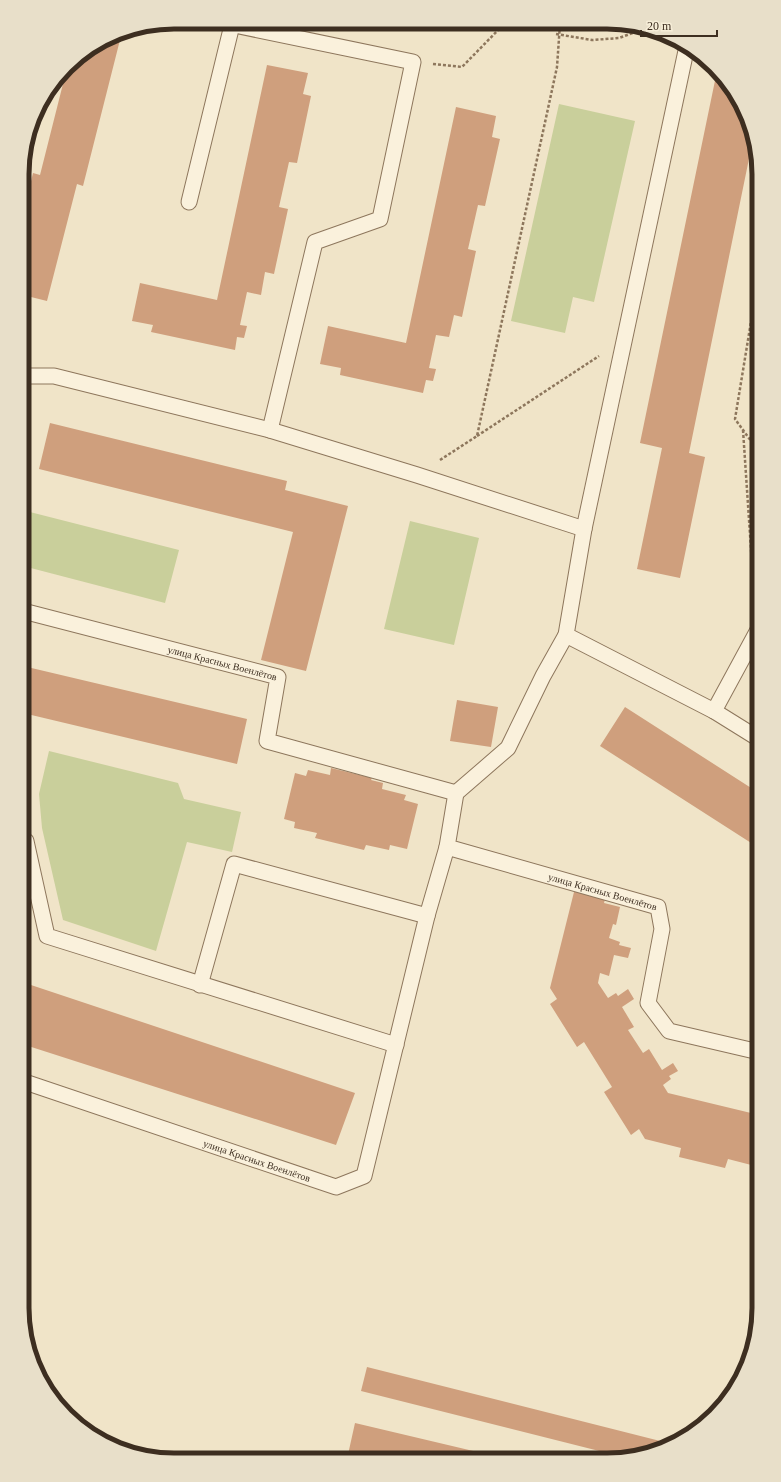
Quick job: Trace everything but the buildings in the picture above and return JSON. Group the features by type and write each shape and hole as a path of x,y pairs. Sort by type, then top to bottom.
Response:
{"lane":[{"path":"189,202 225,29"},
{"path":"251,29 413,62 380,219 315,242 270,430"},
{"path":"456,793 508,748 543,676 566,635 584,529 686,52"},
{"path":"29,376 54,376 270,430 418,475 584,529"},
{"name":"улица Красных Военлётов","path":"29,613 278,677 267,741 456,793 447,847 427,916 364,1176 336,1186 29,1083"},
{"path":"566,635 714,711 752,735"},
{"path":"714,711 752,641"},
{"name":"улица Красных Военлётов","path":"447,847 658,907 662,929 648,1003 669,1031 752,1050"},
{"path":"29,855 47,936 396,1045"},
{"path":"200,985 234,864 427,916"}],"path":[{"path":"413,62 462,67 499,29"},
{"path":"477,436 557,67 557,34 558,29"},
{"path":"557,34 592,40 619,38 635,32"},
{"path":"752,316 735,419 752,442"},
{"path":"418,475 625,339"},
{"path":"743,430 752,550"}],"green space":[{"path":"559,104 635,121 594,302 573,297 565,333 511,321"},
{"path":"29,512 179,550 165,603 29,568"},
{"path":"410,521 479,538 454,645 384,629"},
{"path":"49,751 178,783 184,799 241,812 232,852 187,842 156,951 63,920 42,828 39,794"}]}
